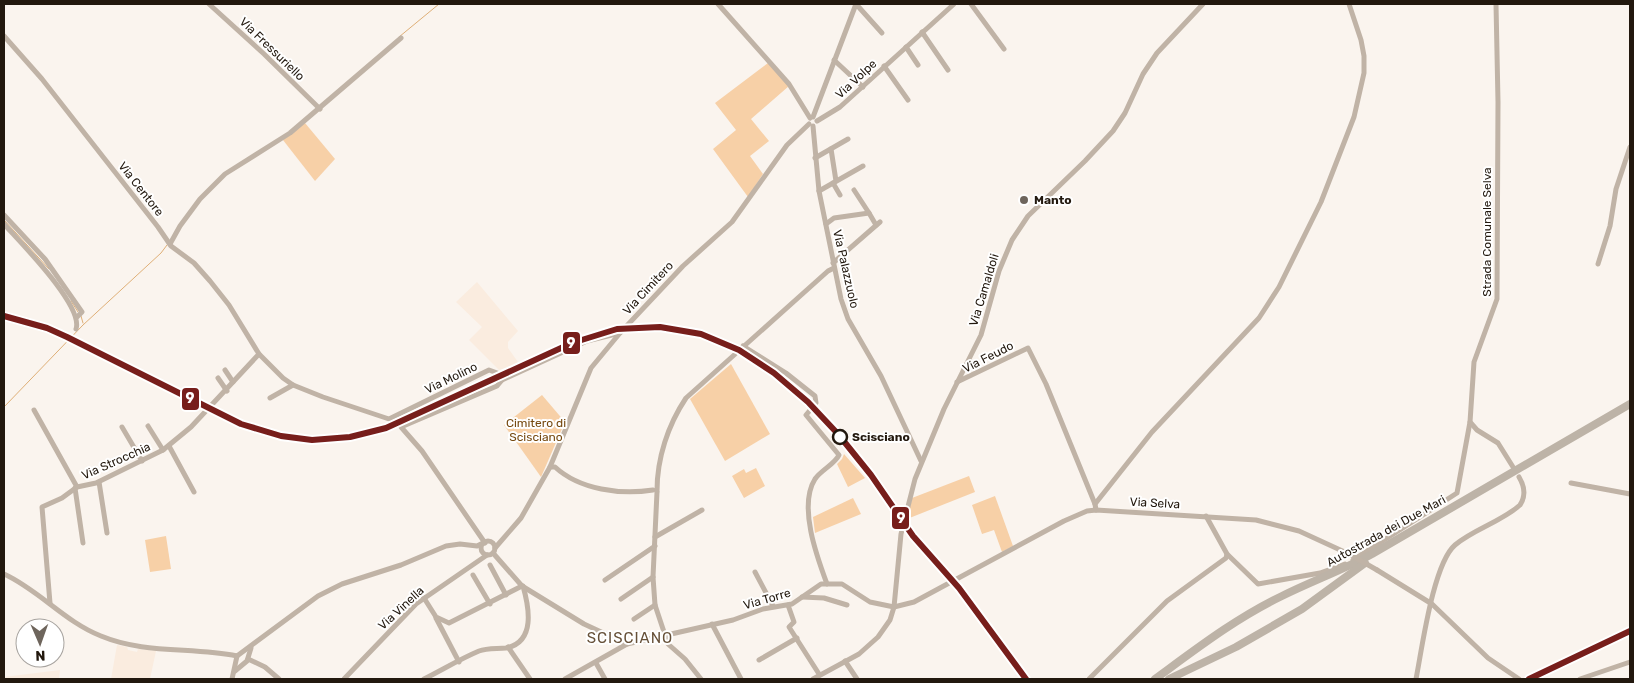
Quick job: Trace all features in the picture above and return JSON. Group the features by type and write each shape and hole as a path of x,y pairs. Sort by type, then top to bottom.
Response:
{"highway":[{"name":"Autostrada dei Due Mari","path":"1155,679 1202,642 1281,596 1340,571 1372,554 1630,404"},
{"name":"Autostrada dei Due Mari","path":"1168,679 1236,647 1286,618 1359,566 1630,409"}],"street":[{"name":"Via Fressuriello","path":"209,4 320,109"},
{"path":"718,4 788,84 812,121"},
{"path":"856,4 882,33"},
{"name":"Via Palazzuolo","path":"856,4 812,121 819,191 834,266 848,319 881,376 921,461"},
{"name":"Via Volpe","path":"812,121 840,107 954,4"},
{"path":"971,4 1004,49"},
{"name":"Via Camaldoli","path":"813,679 819,674 859,654 878,637 890,620 894,607 901,534 921,461 981,334 1007,251 1022,224 1113,131 1126,113 1143,74 1156,53 1203,4"},
{"path":"1095,507 1152,432 1259,318 1279,287 1321,202 1354,117 1364,74 1364,56 1362,40 1349,4"},
{"name":"Strada Comunale Selva","path":"1227,554 1258,584 1320,573 1348,563 1458,493 1470,422 1474,362 1497,299 1498,102 1496,4"},
{"path":"922,32 948,70"},
{"name":"Via Centore","path":"4,36 42,79 170,245 194,262 210,281 236,314 259,354"},
{"path":"170,245 180,226 200,199 225,174 263,152 320,109 401,38"},
{"path":"906,47 918,65"},
{"path":"834,60 862,87"},
{"path":"884,66 908,100"},
{"name":"Via Cimitero","path":"492,552 521,518 549,469 591,368 620,333 683,266 732,222 787,145 812,121"},
{"path":"815,158 848,139"},
{"path":"1598,264 1610,226 1616,189 1630,147"},
{"path":"831,149 835,182 840,195"},
{"path":"819,191 863,166"},
{"path":"701,679 685,659 670,646 655,605 653,577 656,500 654,491 666,435 674,416 686,398 834,266 878,223 868,213 854,190"},
{"path":"826,224 834,218 868,213"},
{"path":"4,215 45,259 82,312 77,317"},
{"path":"4,224 48,272 77,317 76,329"},
{"path":"502,380 587,341 620,333"},
{"path":"743,346 780,369 815,396 816,403 806,415 839,455 818,476 809,496 816,553 828,584 842,584 870,602 894,607"},
{"name":"Via Feudo","path":"957,382 1028,348 1046,384 1095,507"},
{"name":"Via Strocchia","path":"50,603 41,510 44,506 62,498 76,488 99,482 169,446 227,391 259,354"},
{"name":"Via Molino","path":"259,354 272,368 293,385 389,419 489,370 498,372 502,380 497,386 401,427 422,450 486,543"},
{"path":"225,370 233,382"},
{"path":"218,378 227,391"},
{"path":"270,398 293,385"},
{"path":"34,410 76,488 83,543"},
{"path":"1470,422 1477,430 1498,443 1513,467"},
{"path":"148,426 163,450"},
{"path":"122,427 142,461"},
{"path":"169,446 194,492"},
{"path":"554,457 558,470"},
{"path":"549,469 558,470 596,489 654,491"},
{"path":"1416,679 1421,644 1439,574 1452,547 1520,505 1525,491 1520,477"},
{"path":"99,482 107,533"},
{"path":"1571,483 1630,494"},
{"name":"Via Selva","path":"894,607 921,599 1064,521 1095,507 1245,518 1283,526 1324,541 1377,570 1432,604 1488,658 1519,679"},
{"path":"655,537 702,510"},
{"path":"1088,679 1167,600 1225,559 1227,554 1206,516"},
{"path":"232,679 239,657 318,596 342,584 401,565 446,546 477,546 502,538"},
{"path":"479,560 481,550 486,543"},
{"path":"486,543 522,586 584,624 627,644"},
{"path":"467,545 492,552"},
{"path":"605,580 655,546"},
{"name":"Via Vinella","path":"344,679 422,600 492,552"},
{"path":"490,565 506,595"},
{"path":"755,572 773,606"},
{"path":"4,574 50,603 83,628 112,640 142,647 239,657 265,667 279,679"},
{"path":"474,575 490,604"},
{"path":"620,599 653,577"},
{"name":"Via Torre","path":"566,679 627,644 666,636 773,606 788,605 817,585 828,584"},
{"path":"436,617 446,623 453,623 522,586"},
{"path":"424,679 484,650 508,648 518,642 528,626 528,608 522,586"},
{"path":"802,597 824,598 847,605"},
{"path":"422,600 436,617 459,662"},
{"path":"634,619 655,605"},
{"path":"788,605 794,622 790,627 819,674"},
{"path":"712,624 741,679"},
{"path":"759,660 797,638"},
{"path":"235,670 246,659 251,647"},
{"path":"508,648 530,679"},
{"path":"239,657 246,659"},
{"path":"845,661 857,679"},
{"path":"1580,679 1630,662"},
{"path":"596,663 605,679"},
{"path":"575,674 579,679"}],"shaded area":[{"path":"477,282 518,331 508,342 508,348 518,362 512,366 499,370 469,340 482,327 456,302"},
{"path":"117,645 137,652 138,649 156,651 150,679 111,679"},
{"path":"60,670 59,679 4,679 4,677"}],"green space":[{"path":"768,63 789,86 751,119 769,141 750,156 763,174 748,197 713,149 736,130 715,103"},
{"path":"305,123 335,159 315,181 283,140"},
{"path":"731,364 770,434 725,461 690,399"},
{"name":"Cimitero di Scisciano","path":"542,395 565,422 541,477 504,425"},
{"path":"844,454 865,478 848,487 837,464"},
{"path":"756,468 765,486 744,498 732,476 744,469 746,473"},
{"path":"969,476 975,492 907,519 912,498"},
{"path":"995,496 1013,546 1002,552 994,530 982,534 972,505"},
{"path":"853,498 861,514 815,533 813,517"},
{"path":"166,536 171,569 150,572 145,540"}],"waterway":[{"path":"399,37 439,4"},
{"path":"4,220 49,269"},
{"path":"4,407 83,325 161,253 167,245"},
{"path":"71,301 78,312"},
{"path":"81,316 83,323"}],"transit line":[{"name":"9","path":"4,316 47,328 67,337 241,424 281,436 312,440 350,437 386,428 572,343 617,329 660,327 701,334 739,350 774,373 808,402 838,434 871,475 913,536 959,588 1026,679"},
{"name":"9","path":"1529,679 1630,631"}],"place":[{"name":"Manto","path":"1024,200"},
{"name":"Scisciano","path":"840,437"}],"district":[{"name":"SCISCIANO","path":"630,638"}]}
